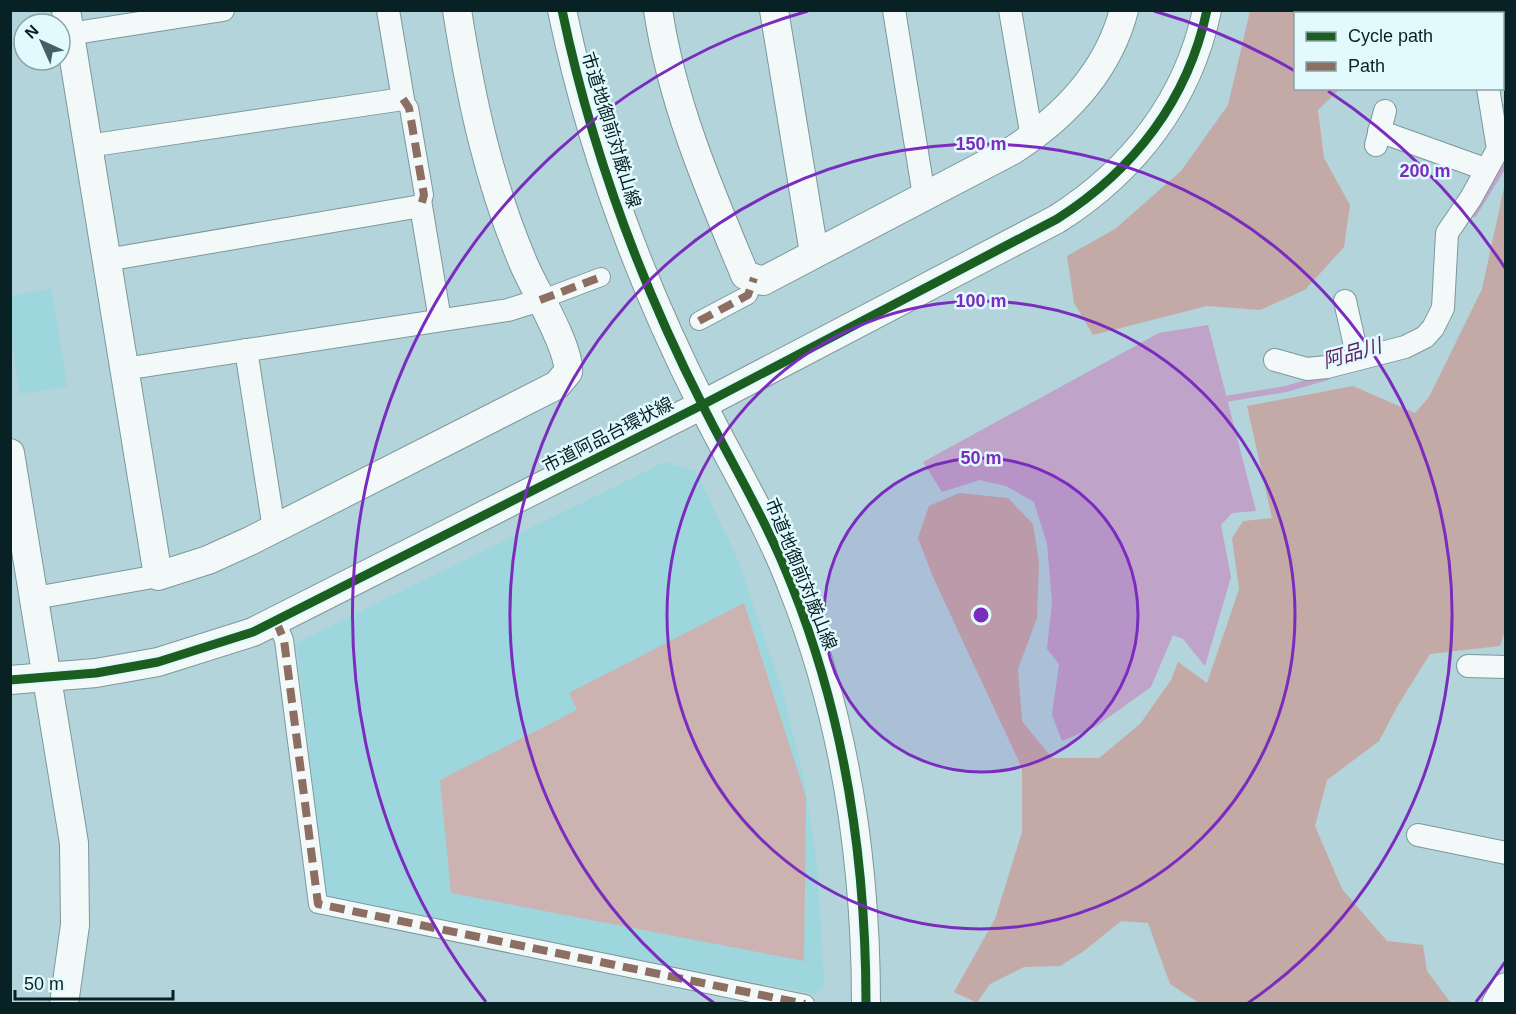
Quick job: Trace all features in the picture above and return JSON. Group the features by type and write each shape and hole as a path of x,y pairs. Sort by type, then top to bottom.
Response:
{"street":[{"path":"72,22 223,10"},
{"path":"388,10 403,99 409,108 424,195 421,206 440,320"},
{"path":"35,598 158,576 208,560 274,529 564,379 569,364 567,356 512,235 489,169 472,101 457,10"},
{"name":"市道地御前対厳山線","path":"562,10 587,117 610,189 640,268 702,405 759,508 777,546 808,627 832,709 856,835 864,921 866,1004"},
{"path":"658,10 663,44 697,162 745,275 763,281 1032,138 1060,116 1097,71 1111,45 1124,10"},
{"path":"774,10 814,253"},
{"path":"894,10 924,196"},
{"path":"1010,10 1032,138"},
{"name":"市道阿品台環状線","path":"10,680 108,672 158,663 206,649 276,621 702,405 1058,219 1084,202 1130,160 1167,111 1195,55 1207,10"},
{"path":"72,47 158,576"},
{"path":"1275,360 1307,369 1358,359 1415,343 1433,328 1443,308 1447,233 1472,195 1499,145 1489,104 1488,90"},
{"path":"88,146 403,99"},
{"path":"1380,129 1485,169"},
{"path":"106,260 421,206"},
{"path":"124,369 516,308 601,277"},
{"path":"699,321 748,295 754,278"},
{"path":"1346,302 1358,359"},
{"path":"246,350 274,529"},
{"path":"10,453 74,843 75,925 64,1004"},
{"path":"276,621 284,640 318,904 805,1004"},
{"path":"1468,666 1506,667"},
{"path":"1418,835 1506,852"},
{"path":"1496,1004 1506,987"}],"shaded area":[{"path":"1250,11 1362,11 1294,12 1294,90 1339,90 1318,110 1324,158 1350,205 1344,247 1305,290 1260,310 1207,306 1093,335 1074,303 1067,256 1115,229 1181,171 1228,105"},
{"path":"1505,183 1505,631 1500,646 1430,654 1379,741 1327,780 1315,826 1342,889 1387,941 1423,945 1427,971 1451,1003 1199,1003 1170,984 1148,923 1121,921 1084,951 1060,966 1024,967 990,984 977,1003 954,992 995,919 1022,832 1022,768 933,577 918,538 929,506 959,493 1008,498 1033,524 1039,562 1037,618 1018,669 1022,721 1052,758 1099,758 1140,724 1171,680 1178,662 1207,683 1239,589 1232,538 1243,521 1272,518 1247,406 1353,386 1415,413 1429,397 1482,289"},
{"path":"51,289 67,386 20,394 11,337 11,296"},
{"path":"1208,325 1256,511 1232,513 1221,525 1231,577 1205,666 1183,639 1173,635 1151,687 1095,727 1062,741 1052,715 1059,664 1047,649 1052,602 1047,544 1034,502 1006,486 980,480 942,492 923,462 1159,333"},
{"path":"665,462 695,471 701,482 739,562 782,689 803,775 817,863 824,984 816,994 327,898 296,643"},
{"path":"744,603 806,797 804,961 451,893 440,780 577,710 569,693"}],"waterway":[{"name":"阿品川","path":"1502,107 1506,121"},
{"name":"阿品川","path":"1474,214 1506,162"},
{"name":"阿品川","path":"1219,400 1286,389 1327,377"}],"marked path":[{"path":"403,99 409,108 424,195 421,206"},
{"path":"540,300 601,277"},
{"path":"699,321 748,295 754,278"},
{"path":"276,621 284,640 318,904 805,1004"}],"cycle path":[{"path":"562,10 587,113 602,163 638,262 680,359 783,563 826,687 839,739 857,844 865,950 866,1004"},
{"path":"10,680 96,673 158,662 253,632 702,405 1057,219 1085,200 1110,178 1154,130 1186,74 1207,10"}]}
